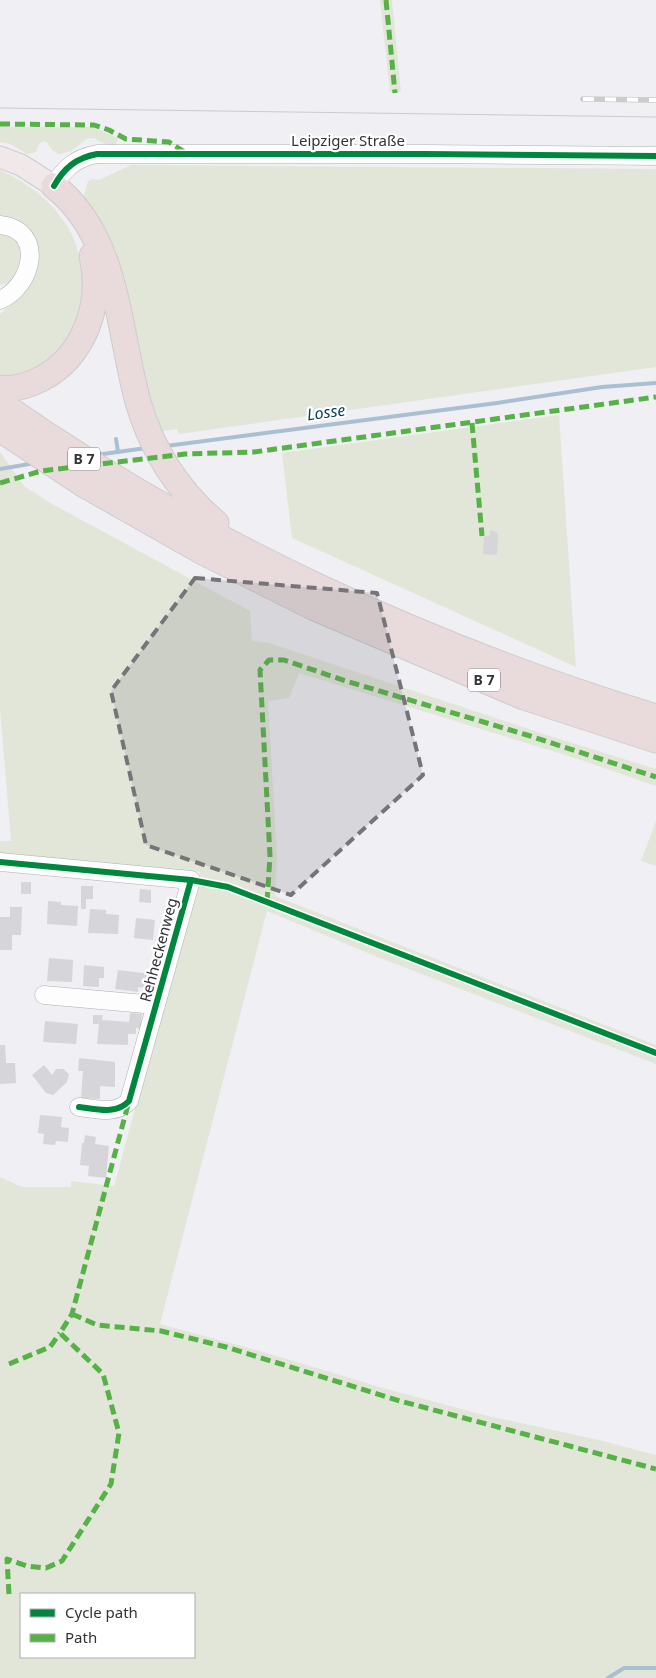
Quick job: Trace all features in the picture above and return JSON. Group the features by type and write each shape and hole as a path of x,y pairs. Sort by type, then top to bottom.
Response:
{"highway":[{"path":"0,388 25,386 45,377 58,368 80,342 91,315 95,295 95,277 91,252 78,224 54,186"},
{"path":"54,186 66,196 80,213 95,237 104,259 113,288 132,379 143,420 168,470 187,496 250,553"},
{"name":"B 7","path":"0,403 50,438 117,479 250,553 356,604 523,672 656,717"},
{"name":"B 7","path":"8,435 83,484 203,552 315,608 524,697 656,740"}],"main road":[{"path":"0,157 26,168 54,186"}],"street":[{"name":"Leipziger Straße","path":"54,186 66,168 82,158 97,154 656,156"},
{"path":"0,225 8,226 19,232 25,238 30,254 30,262 25,276 16,290 2,298"},
{"name":"Rehheckenweg","path":"0,862 191,880 129,1101 122,1108 115,1110 79,1107"},
{"name":"Rehheckenweg","path":"44,995 156,1005"}],"highlighted area":[{"path":"195,578 377,593 423,775 291,895 146,845 111,691"}],"shaded area":[{"path":"380,0 392,0 401,92 390,92"},
{"path":"0,127 93,127 118,138 116,145 105,144 95,138 86,139 71,151 59,154 52,150 44,141 39,144 36,152 27,154 10,144 0,142"},
{"path":"131,165 656,169 656,367 179,434 177,429 162,431 84,195 88,181 93,179 99,180"},
{"path":"0,170 21,181 40,195 64,221 78,251 84,286 83,303 78,320 60,349 47,361 33,369 17,375 0,376 0,314 16,300 37,262 0,218"},
{"path":"0,232 15,238 23,256 13,278 0,285"},
{"path":"559,415 576,667 292,538 282,453"},
{"path":"0,452 24,486 52,504 250,611 252,641 269,643 656,769 656,786 578,759 299,673 289,698 268,701 277,858 275,896 656,1045 656,1064 375,956 267,911 160,1324 488,1416 599,1440 656,1455 656,1678 0,1678 0,1177 22,1187 71,1187 71,1181 114,1186 200,872 0,855 0,841 11,841 0,710"},
{"path":"656,821 656,866 641,861"}],"building":[{"path":"490,530 498,533 497,555 483,554 484,537 490,535"},
{"path":"21,882 31,882 31,894 21,894"},
{"path":"81,886 93,886 93,899 86,899 86,909 81,909"},
{"path":"140,889 151,890 151,903 139,902"},
{"path":"48,901 61,902 61,905 78,906 77,926 47,924"},
{"path":"10,907 22,907 21,935 12,935 12,950 0,950 0,917 10,917"},
{"path":"90,909 106,910 106,914 119,915 118,934 88,933"},
{"path":"136,918 155,920 153,940 134,938"},
{"path":"49,958 73,960 72,982 47,981"},
{"path":"84,965 104,967 104,978 99,978 99,987 83,986"},
{"path":"118,970 152,974 150,989 138,987 138,992 115,989"},
{"path":"130,1013 142,1014 141,1029 136,1028 136,1034 128,1034 128,1045 97,1044 99,1024 93,1024 93,1015 103,1015 102,1020 129,1022"},
{"path":"45,1021 78,1024 76,1044 43,1042"},
{"path":"0,1045 5,1045 6,1063 15,1063 16,1083 0,1084"},
{"path":"79,1058 115,1062 115,1087 100,1086 100,1099 81,1098 83,1071 78,1071"},
{"path":"44,1065 52,1075 56,1069 63,1069 69,1074 67,1082 53,1095 46,1093 32,1075"},
{"path":"40,1115 62,1117 61,1127 69,1128 68,1142 56,1141 55,1145 43,1144 44,1134 38,1133"},
{"path":"85,1135 96,1137 95,1144 109,1146 106,1178 88,1176 89,1166 80,1165 82,1143 84,1143"}],"waterway":[{"name":"Losse","path":"166,446 497,403 602,387 656,383"},
{"path":"116,439 118,452"},
{"name":"Losse","path":"96,455 146,448"},
{"name":"Losse","path":"0,469 35,463"},
{"path":"608,1678 624,1668 656,1668"}],"tram line":[{"path":"0,108 656,117"}],"railway":[{"path":"583,99 656,100"}],"marked path":[{"path":"386,0 395,93"},
{"path":"0,124 94,125 126,139 169,142 186,153"},
{"path":"0,483 41,471 185,454 254,452 656,397"},
{"path":"472,423 482,536"},
{"path":"267,902 270,856 260,670 269,660 284,660 656,777"},
{"path":"9,1594 7,1559 27,1566 46,1568 62,1561 111,1484 119,1433 103,1374 60,1333 72,1314 129,1101"},
{"path":"72,1314 97,1325 161,1331 226,1347 400,1401 656,1469"},
{"path":"9,1364 50,1347 60,1333"}],"cycle path":[{"path":"54,186 71,165 83,158 97,154 656,156"},
{"path":"0,862 191,880 228,887 656,1053"},
{"path":"79,1107 112,1110 129,1101 191,880"}]}
